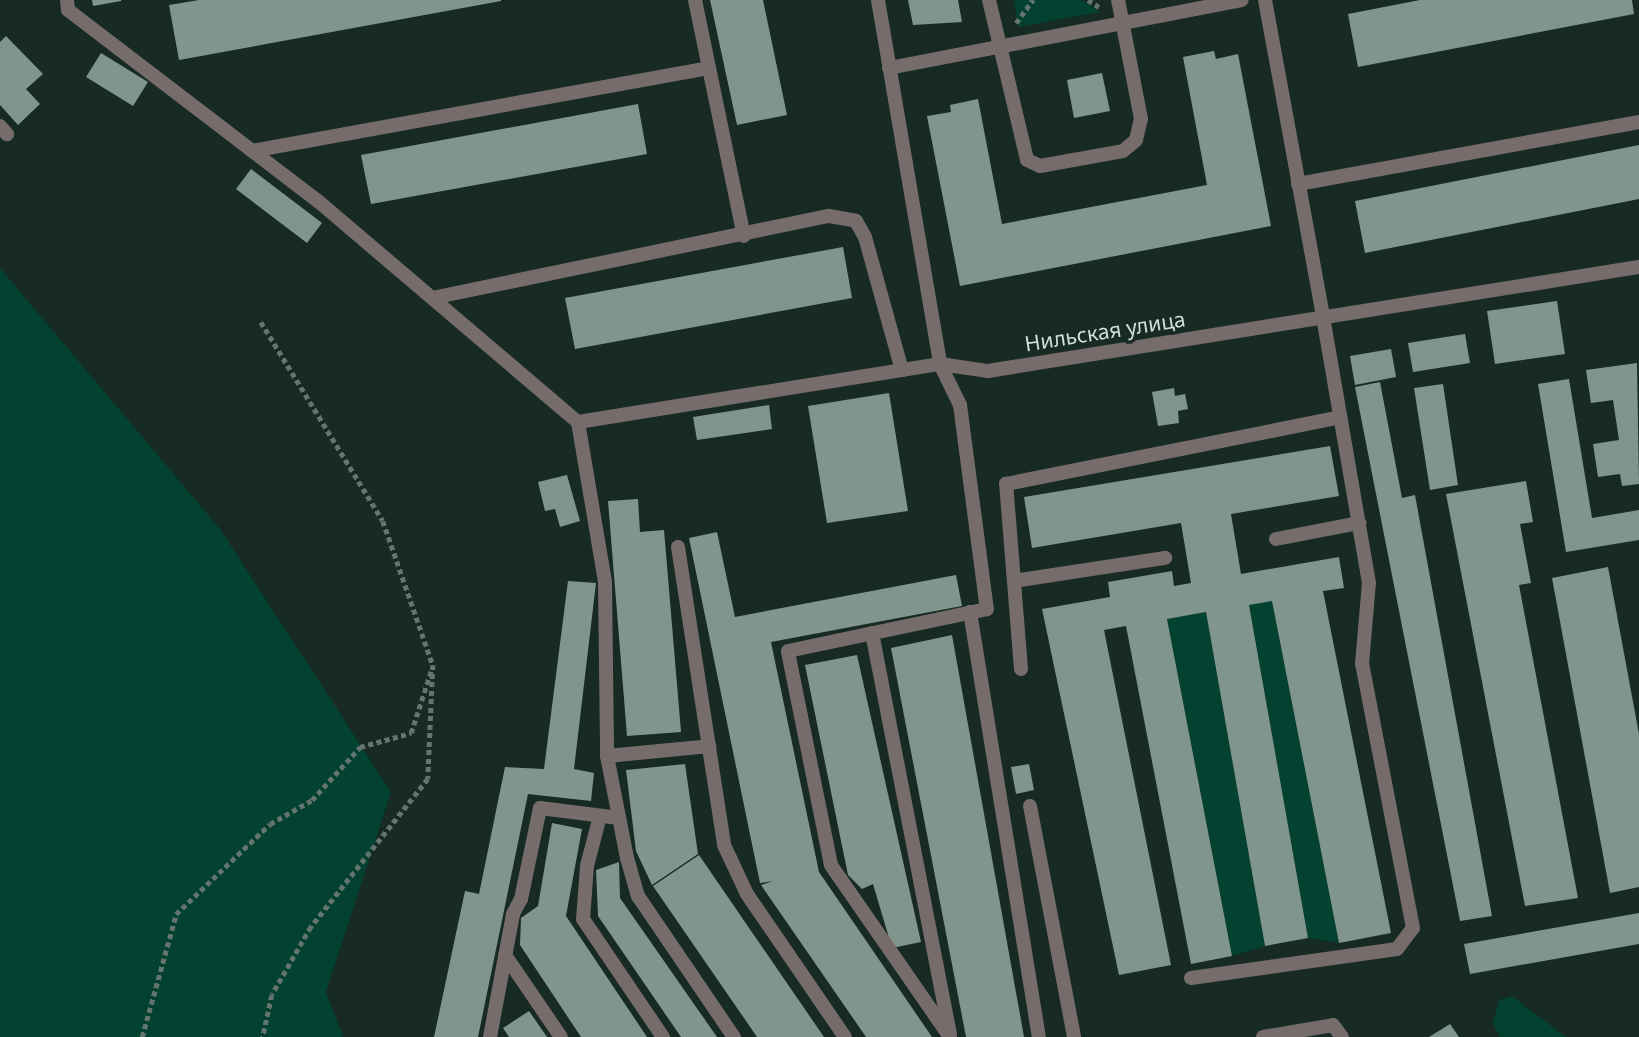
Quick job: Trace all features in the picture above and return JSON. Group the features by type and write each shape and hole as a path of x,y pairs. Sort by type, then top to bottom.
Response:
{"street":[{"path":"66,0 68,10 253,151 578,422 605,582 607,756 638,896 734,1037"},
{"path":"695,0 744,236"},
{"path":"878,0 940,364 960,405 987,610 789,651 831,865 950,1037"},
{"path":"989,0 1027,160 1040,166 1123,151 1136,140 1141,119 1118,0"},
{"path":"890,68 1241,0"},
{"path":"1191,978 1397,949 1413,928 1362,664 1369,583 1265,0"},
{"path":"253,151 709,68"},
{"path":"1298,184 1639,122"},
{"path":"432,298 744,236 829,216 856,221 865,237 902,370"},
{"name":"Нильская улица","path":"578,422 940,364 988,371 1639,267"},
{"path":"1021,669 1006,484 1340,417"},
{"path":"1276,539 1359,523"},
{"path":"678,547 724,845 747,894 845,1037"},
{"path":"1014,581 1165,558"},
{"path":"970,612 1039,1037"},
{"path":"872,633 950,1037"},
{"path":"607,756 710,746"},
{"path":"1030,806 1074,1037"},
{"path":"490,1037 505,955 540,808 619,818"},
{"path":"600,816 587,866 583,919 663,1037"},
{"path":"505,955 561,1037"},
{"path":"1263,1037 1333,1025 1342,1037"}],"path":[{"path":"261,322 383,521 433,665 428,779 311,927 272,995 263,1037"},
{"path":"142,1037 176,914 270,824 312,800 360,747 411,733 433,665"}],"green space":[{"path":"1014,0 1082,0 1100,12 1018,27"},
{"path":"0,268 220,529 391,792 326,992 343,1037 0,1037"},
{"path":"1272,601 1339,943 1308,938 1249,605"},
{"path":"1206,612 1265,946 1232,956 1167,619"},
{"path":"1512,996 1566,1037 1500,1037 1493,1023 1499,1000"}],"building":[{"path":"92,0 121,0 121,1 93,6"},
{"path":"199,0 501,1 179,60 169,5"},
{"path":"710,0 763,0 787,115 737,125"},
{"path":"908,0 958,0 962,22 913,25"},
{"path":"1420,0 1632,0 1634,14 1358,67 1348,14"},
{"path":"6,36 43,74 26,89 40,104 18,125 0,105 0,42"},
{"path":"1214,51 1216,59 1238,54 1271,226 960,286 927,116 951,112 950,105 978,99 1002,224 1207,185 1183,57"},
{"path":"101,53 148,82 133,106 86,77"},
{"path":"1102,73 1110,111 1074,118 1067,80"},
{"path":"638,104 647,154 371,204 361,155"},
{"path":"1639,145 1639,199 1365,253 1355,201"},
{"path":"251,169 322,223 307,243 236,189"},
{"path":"843,247 852,298 575,349 565,298"},
{"path":"1557,301 1565,354 1495,364 1487,311"},
{"path":"1465,334 1470,363 1413,372 1408,343"},
{"path":"1391,349 1396,377 1355,385 1350,356"},
{"path":"1637,363 1639,484 1622,486 1620,474 1598,477 1593,444 1619,440 1613,400 1591,403 1586,370"},
{"path":"1569,379 1592,518 1639,510 1639,540 1566,552 1538,384"},
{"path":"1380,382 1402,498 1415,495 1492,916 1460,921 1355,387"},
{"path":"1443,384 1458,485 1430,490 1414,388"},
{"path":"1174,388 1175,396 1185,394 1188,409 1178,411 1179,423 1158,426 1152,392"},
{"path":"889,393 908,511 827,523 808,406"},
{"path":"769,405 772,429 697,440 693,417"},
{"path":"1330,446 1339,496 1231,514 1241,574 1339,557 1344,588 1323,591 1391,933 1339,943 1272,601 1249,605 1308,938 1265,946 1206,612 1167,619 1232,956 1191,964 1126,626 1104,630 1171,965 1119,975 1042,609 1110,597 1108,582 1172,571 1174,586 1191,583 1181,523 1032,548 1024,497"},
{"path":"567,475 580,521 560,527 555,509 545,511 538,482"},
{"path":"1526,481 1533,522 1520,524 1531,583 1519,585 1578,898 1525,906 1446,494"},
{"path":"638,499 640,532 664,530 681,732 627,736 608,501"},
{"path":"717,532 735,617 956,575 962,606 771,642 819,872 932,1037 866,1037 761,885 773,881 760,883 689,538"},
{"path":"1608,567 1639,734 1639,887 1610,893 1552,578"},
{"path":"568,581 596,583 574,769 594,773 591,801 528,794 478,1037 434,1037 465,891 479,894 505,767 544,769"},
{"path":"952,635 1024,1037 966,1037 891,648"},
{"path":"857,655 921,942 892,948 873,884 862,889 848,875 805,665"},
{"path":"685,764 698,854 652,885 636,851 626,770"},
{"path":"1029,764 1034,790 1016,794 1011,767"},
{"path":"552,823 582,829 566,916 647,1037 581,1037 520,945 521,918 538,906"},
{"path":"699,855 824,1037 757,1037 653,886"},
{"path":"619,862 620,898 717,1037 681,1037 598,916 596,870"},
{"path":"1639,913 1639,944 1470,974 1464,944"},
{"path":"529,1011 547,1037 509,1037 503,1028"},
{"path":"1450,1024 1459,1037 1429,1037"}]}
